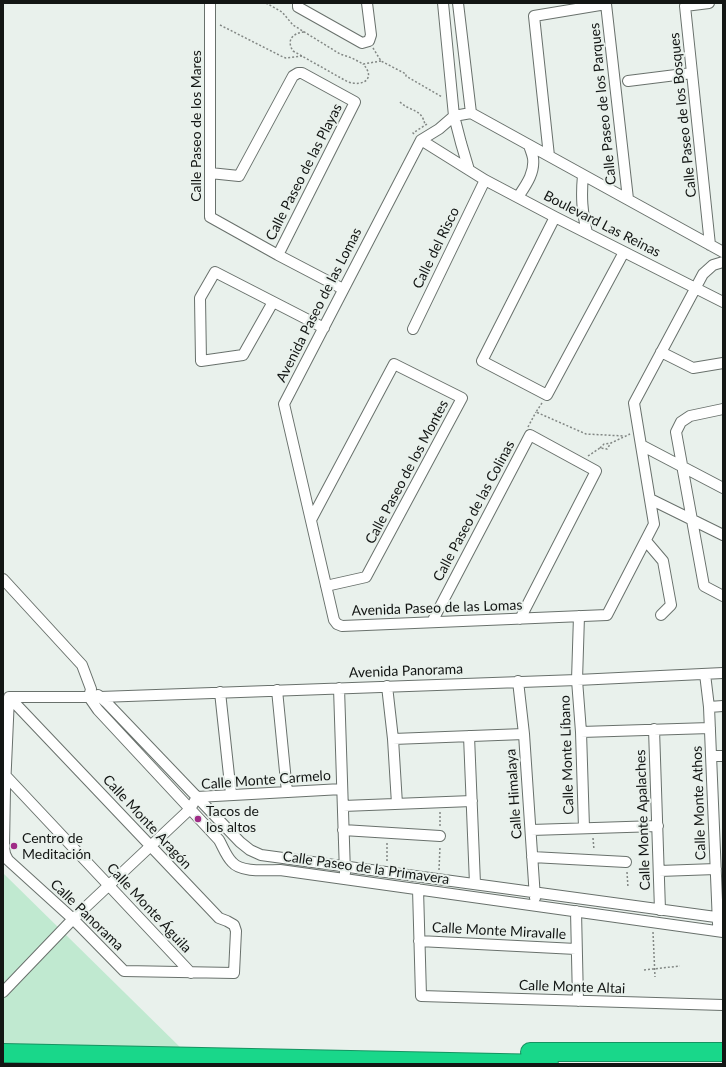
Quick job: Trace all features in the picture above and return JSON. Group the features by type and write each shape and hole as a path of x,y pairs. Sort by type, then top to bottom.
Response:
{"highway":[{"path":"3,1052 549,1064"},
{"path":"313,1059 344,1054 723,1052"}],"street":[{"name":"Calle Paseo de los Mares","path":"210,3 210,217 343,289"},
{"path":"298,3 298,7 362,43 369,42 371,35 367,3"},
{"path":"443,3 454,116 469,170"},
{"path":"458,3 471,112"},
{"name":"Calle Paseo de los Bosques","path":"709,3 685,6 710,245"},
{"name":"Calle Paseo de los Parques","path":"549,156 534,16 606,4 628,199"},
{"name":"Calle Paseo de las Playas","path":"210,173 239,176 293,76 298,73 302,73 355,102 278,255"},
{"path":"628,81 692,73"},
{"path":"421,140 439,129 454,116 471,112 723,252"},
{"name":"Boulevard Las Reinas","path":"421,140 485,180 723,302"},
{"name":"Avenida Paseo de las Lomas","path":"421,140 284,404 334,620 337,624 342,626 607,615 654,524 634,403 703,274 713,266 723,262"},
{"path":"518,197 527,184 532,171 533,158 529,145"},
{"path":"583,175 583,214 587,233"},
{"name":"Calle del Risco","path":"413,329 485,180"},
{"path":"555,217 482,361 547,396 624,252"},
{"path":"273,302 243,355 201,362 200,298 215,272 324,328"},
{"path":"661,352 693,368 723,363"},
{"name":"Calle Paseo de los Montes","path":"311,520 394,364 462,398 366,577 326,586"},
{"path":"723,409 690,416 681,422 676,432 704,586 723,596"},
{"name":"Calle Paseo de las Colinas","path":"432,622 530,435 596,470 520,618"},
{"path":"641,445 723,488"},
{"path":"650,499 723,535"},
{"path":"646,541 662,561 671,606 661,615"},
{"name":"Calle Paseo de la Primavera","path":"3,579 82,665 90,693 98,710 219,840 232,862 238,867 246,869 280,870 720,931"},
{"name":"Calle Monte Líbano","path":"578,616 577,680 588,828"},
{"name":"Avenida Panorama","path":"9,697 90,693 100,697 577,680 723,673"},
{"name":"Calle Monte Athos","path":"705,674 709,707 720,931"},
{"name":"Calle Himalaya","path":"518,681 524,734 535,905"},
{"path":"388,686 397,804"},
{"path":"339,688 345,879"},
{"path":"277,690 287,792"},
{"path":"220,692 231,794"},
{"name":"Calle Panorama","path":"9,697 4,788 4,847 8,860 73,918 124,971 191,972"},
{"name":"Calle Monte Aragón","path":"9,697 219,918 227,920 234,925 236,931 234,974 191,972"},
{"name":"Calle Paseo de la Primavera","path":"100,697 240,842 250,850 261,855 720,918"},
{"path":"709,707 723,706"},
{"path":"581,732 710,728"},
{"name":"Calle Monte Apalaches","path":"654,729 660,910"},
{"path":"393,739 524,734"},
{"path":"469,736 475,884"},
{"path":"711,756 723,756"},
{"name":"Calle Monte Águila","path":"5,775 191,972"},
{"name":"Calle Monte Carmelo","path":"3,992 73,918 190,809 197,797 342,789"},
{"path":"343,806 472,801"},
{"path":"530,830 658,826"},
{"path":"343,830 440,836"},
{"path":"228,856 240,842"},
{"path":"253,869 261,855"},
{"path":"532,857 626,862"},
{"path":"659,871 716,868"},
{"path":"418,889 419,941"},
{"path":"576,911 578,1001"},
{"name":"Calle Monte Miravalle","path":"419,941 576,949"},
{"name":"Calle Monte Altai","path":"419,941 421,996 723,1005"}],"path":[{"path":"266,3 282,12 294,25 304,32 340,54 363,64 367,68 368,74 365,83 354,84 348,82 293,51 290,46 292,37 298,32 304,32"},
{"path":"210,21 235,32 282,57 303,56"},
{"path":"369,42 381,61 406,74 406,76 445,100"},
{"path":"363,64 381,61"},
{"path":"400,102 422,115 425,125"},
{"path":"421,140 413,133 430,123"},
{"path":"530,435 527,429 547,396"},
{"path":"536,412 586,434 624,436"},
{"path":"579,462 604,444 611,443 638,429"},
{"path":"600,448 607,449 611,443"},
{"path":"588,828 594,860"},
{"path":"386,833 387,872"},
{"path":"626,862 628,888"},
{"path":"652,922 655,977"},
{"path":"644,970 680,966"}],"green space":[{"path":"3,873 186,1053 3,1051"}],"place":[{"name":"Tacos de los altos","path":"198,819"},
{"name":"Centro de Meditación","path":"14,846"}]}
